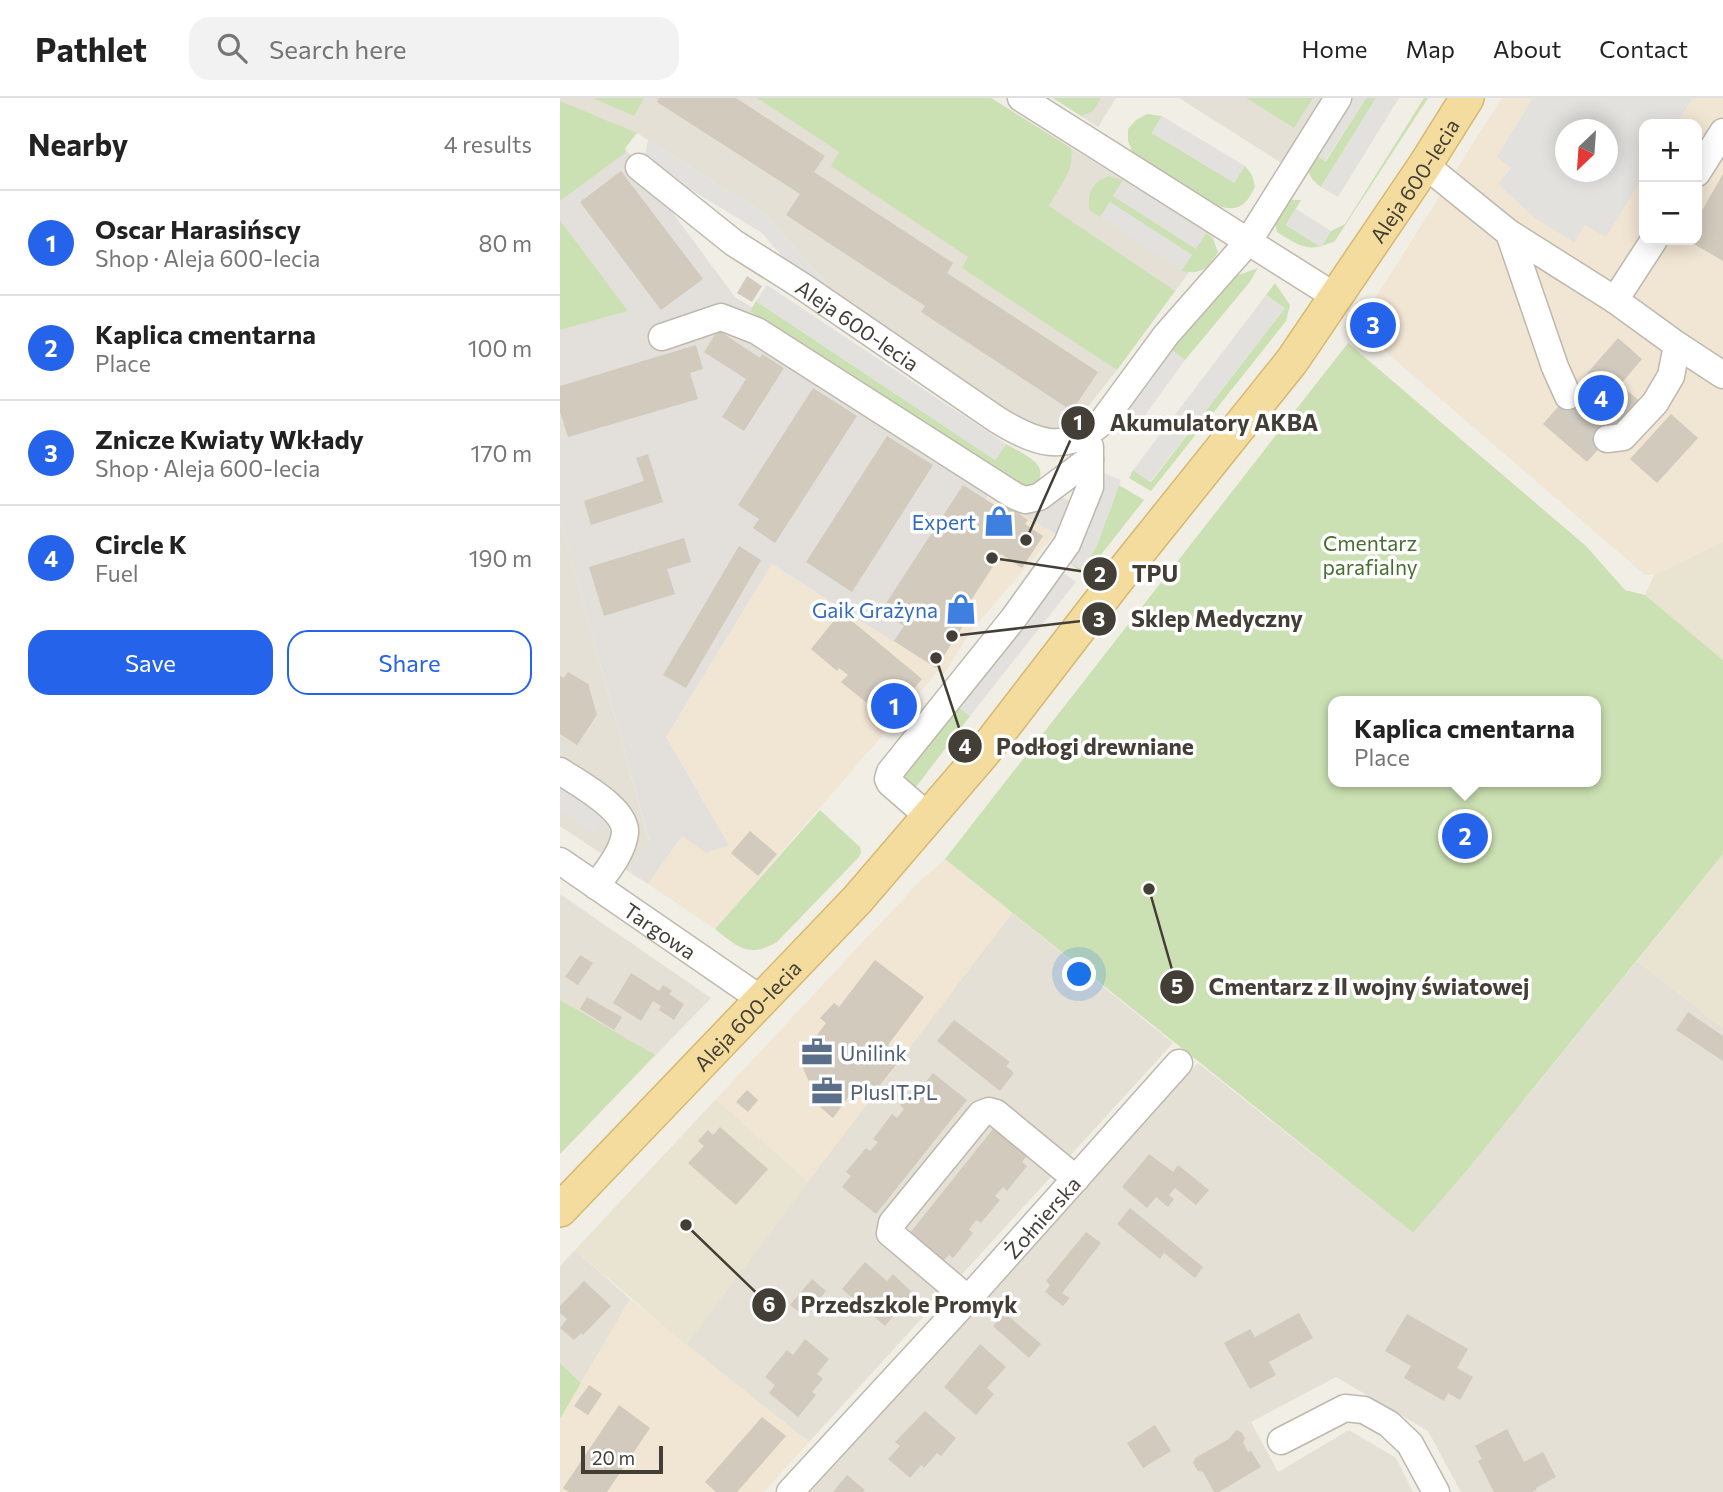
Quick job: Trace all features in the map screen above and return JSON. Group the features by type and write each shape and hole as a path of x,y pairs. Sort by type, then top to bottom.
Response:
{"main road":[{"name":"Aleja 600-lecia","path":"563,1202 857,900 984,751 1292,361 1425,165 1467,98"}],"street":[{"path":"1020,98 1336,298"},
{"path":"929,817 890,783 890,772 1013,618 1066,544 1090,487 1091,432 1102,422 1166,335 1248,242 1338,98"},
{"path":"1702,165 1723,132"},
{"path":"1425,165 1509,233 1615,300 1723,375"},
{"name":"Aleja 600-lecia","path":"639,167 734,243 1017,432 1039,441 1062,443 1091,432"},
{"path":"1509,233 1555,367 1568,396"},
{"path":"1615,300 1651,245"},
{"path":"662,337 721,317 757,331 1025,500 1039,497 1090,459"},
{"path":"1607,439 1623,437 1655,403 1671,376 1677,345"},
{"path":"560,771 614,810 624,823 625,835 620,849 596,886"},
{"name":"Targowa","path":"560,861 762,1000"},
{"name":"Żołnierska","path":"790,1492 968,1299 1179,1063"},
{"path":"968,1299 890,1233 892,1223 981,1114 989,1111 996,1113 1076,1179"},
{"path":"1281,1441 1345,1408 1364,1410 1389,1423 1410,1444 1436,1492"}],"shaded area":[{"path":"560,98 991,98 1215,237 1066,434 1031,428 849,310 765,214 637,133 625,148 625,153 560,201"},
{"path":"1053,98 1116,98 1098,127"},
{"path":"1179,98 1356,98 1305,178"},
{"path":"1344,98 1366,98 1325,161 1310,152"},
{"path":"1376,98 1399,98 1338,197 1321,187"},
{"path":"1502,98 1723,98 1723,542 1654,575 1645,575 1357,327"},
{"path":"1533,98 1693,98 1679,119 1639,119 1639,183 1606,237 1585,225 1574,242 1535,218 1498,184 1511,168 1497,157"},
{"path":"1162,116 1245,166 1234,183 1152,133"},
{"path":"648,140 765,214 849,310 803,281 762,233 644,161"},
{"path":"625,148 735,297 1077,506 1055,534 990,494 894,642 772,564 666,737 729,845 706,853 682,836 648,884 629,872 649,840 560,518 560,330 627,311 560,220 560,201 624,153"},
{"path":"1123,180 1206,233 1196,249 1113,196"},
{"path":"1110,202 1192,255 1181,271 1100,217"},
{"path":"1296,209 1331,231 1321,247 1286,225"},
{"path":"767,285 1006,444 995,460 756,301"},
{"path":"1266,295 1285,308 1150,482 1133,470"},
{"path":"1169,348 1185,360 1133,432 1117,420"},
{"path":"1104,473 1121,480 1097,545 1083,570 1069,563"},
{"path":"991,494 1055,534 970,632 944,674 938,671 715,929 648,884 682,836 729,845 666,737 772,564 894,642"},
{"path":"560,518 649,841 629,872 560,826"},
{"path":"1723,542 1723,660 1645,595 1654,575"},
{"path":"1061,571 1076,582 970,716 956,705"},
{"path":"560,788 605,818 594,834 560,811"},
{"path":"1723,854 1723,1028 1637,961"},
{"path":"945,859 1012,913 808,1182 716,1099 919,882"},
{"path":"560,894 711,998 560,1154"},
{"path":"1012,913 1173,1043 809,1442 686,1345 781,1215"},
{"path":"1637,961 1723,1028 1723,1492 1461,1492 1428,1431 1336,1377 1251,1422 1278,1472 1349,1430 1396,1458 1413,1492 810,1492 1198,1063 1413,1233"},
{"path":"716,1099 808,1182 686,1345 575,1250"},
{"path":"575,1250 630,1299 581,1383 560,1363 560,1266"},
{"path":"630,1299 809,1442 764,1492 560,1492 560,1419"}],"green space":[{"path":"593,98 644,98 634,116"},
{"path":"757,98 991,98 1071,148 1071,164 1049,206 1175,291 1117,370 962,268 968,257 831,166 839,152"},
{"path":"1053,98 1101,98 1093,111 1081,116"},
{"path":"1246,98 1313,98 1294,128"},
{"path":"1366,98 1376,98 1321,187 1309,172 1310,152 1326,161"},
{"path":"1424,98 1428,98 1335,241 1322,246 1331,231 1345,224"},
{"path":"560,101 637,133 625,148 625,153 560,201"},
{"path":"1147,114 1162,116 1152,133 1234,182 1245,166 1252,175 1255,187 1247,200 1234,208 1212,204 1133,154 1128,141 1128,129 1136,120"},
{"path":"1109,176 1123,180 1113,196 1196,248 1206,233 1213,239 1218,252 1211,263 1199,271 1181,271 1192,255 1110,202 1100,217 1089,210 1089,198 1094,185"},
{"path":"1286,200 1301,200 1286,225 1320,246 1305,247 1277,232 1275,223"},
{"path":"560,220 628,311 560,330"},
{"path":"1258,268 1249,283 1185,360 1169,348 1233,277"},
{"path":"1275,283 1290,305 1286,321 1151,491 1129,478 1133,470 1151,482 1284,309 1266,295"},
{"path":"756,301 995,460 1006,444 1026,455 1039,467 1038,483 1026,489 1015,485 750,311"},
{"name":"Cmentarz parafialny","path":"1348,343 1586,546 1625,590 1645,595 1723,660 1723,854 1464,1174 1413,1233 945,859"},
{"path":"1119,485 1144,500 1085,575 1069,563 1083,569 1097,545"},
{"path":"956,705 970,716 910,795 901,779"},
{"path":"820,810 860,847 859,857 777,942 751,950 738,946 715,929"},
{"path":"560,1000 655,1055 560,1154"},
{"path":"560,1363 581,1383 560,1419"}],"building":[{"path":"659,98 736,98 825,156 814,172 953,263 947,273 1098,372 1072,411 921,312 925,306 786,215 800,194 657,102"},
{"path":"621,171 703,279 661,310 580,202"},
{"path":"1723,174 1723,261 1696,245 1702,245 1702,210"},
{"path":"747,276 762,286 752,302 737,293"},
{"path":"1372,314 1384,322 1375,336 1363,327"},
{"path":"718,330 760,358 762,354 784,368 744,431 722,417 746,379 704,352"},
{"path":"1618,338 1642,359 1620,385 1640,401 1587,462 1543,424"},
{"path":"696,345 703,369 690,373 698,399 568,437 560,412 560,386"},
{"path":"813,388 857,416 775,543 753,528 759,519 738,505"},
{"path":"1671,414 1698,438 1657,483 1630,459"},
{"path":"887,436 933,465 852,592 806,562"},
{"path":"648,454 663,502 591,525 584,501 644,481 636,458"},
{"path":"963,485 1004,511 1007,506 1018,513 1028,520 1025,524 1043,536 1022,568 1001,554 957,622 963,626 936,668 894,641 904,626 881,611"},
{"path":"684,538 691,562 667,569 675,594 604,616 589,567"},
{"path":"739,546 761,560 686,688 663,675"},
{"path":"841,612 922,679 888,720 841,682 848,675 839,668 837,671 811,649"},
{"path":"568,672 588,684 597,715 577,745 560,734 560,676 564,678"},
{"path":"1467,818 1484,832 1463,855 1447,840"},
{"path":"750,831 777,854 758,876 731,853"},
{"path":"580,955 593,963 578,985 565,977"},
{"path":"875,960 924,997 888,1045 903,1056 873,1094 859,1083 833,1118 820,1107 803,1068 808,1061 801,1056 826,1023 820,1018 834,1003 839,1007"},
{"path":"631,973 659,991 663,985 672,991 669,994 684,1004 674,1020 659,1010 661,1006 653,1001 641,1021 613,1003"},
{"path":"587,997 622,1017 614,1030 580,1009"},
{"path":"1688,1012 1723,1036 1723,1061 1676,1030"},
{"path":"954,1020 1010,1062 1006,1066 1014,1073 1000,1091 937,1041"},
{"path":"933,1073 967,1100 876,1214 842,1187 851,1176 846,1172 866,1148 870,1151 878,1142 873,1139 892,1114 897,1118 904,1109 900,1105 920,1080 924,1084"},
{"path":"747,1090 758,1100 748,1112 736,1102"},
{"path":"997,1124 1031,1151 1022,1162 1027,1166 1007,1191 1003,1187 995,1196 1000,1200 981,1223 976,1220 969,1230 973,1233 953,1258 949,1255 940,1265 906,1238"},
{"path":"720,1127 768,1169 736,1205 688,1163 704,1146 698,1141 708,1130 713,1135"},
{"path":"1149,1154 1173,1172 1178,1165 1209,1190 1196,1205 1175,1188 1169,1195 1174,1199 1168,1207 1156,1197 1147,1208 1122,1187"},
{"path":"1130,1208 1203,1267 1195,1278 1164,1253 1160,1259 1117,1224"},
{"path":"1086,1232 1101,1243 1062,1293 1070,1298 1063,1306 1045,1292 1050,1285 1046,1281"},
{"path":"865,1262 887,1281 893,1274 913,1293 885,1326 842,1289"},
{"path":"812,1279 826,1291 805,1317 790,1305"},
{"path":"584,1281 611,1306 583,1335 581,1333 574,1340 560,1328 567,1319 560,1313 560,1306"},
{"path":"1005,1313 1041,1344 1029,1358 993,1326"},
{"path":"1299,1313 1313,1338 1269,1362 1276,1375 1250,1389 1224,1343 1250,1329 1255,1337"},
{"path":"1407,1314 1468,1349 1457,1368 1473,1377 1460,1400 1448,1393 1444,1401 1404,1378 1411,1366 1385,1351"},
{"path":"805,1339 829,1359 817,1374 823,1379 812,1392 816,1395 798,1417 769,1393 775,1385 765,1377 787,1350 793,1355"},
{"path":"980,1344 1006,1367 987,1388 994,1394 976,1415 944,1387"},
{"path":"589,1385 602,1394 588,1415 574,1406"},
{"path":"619,1405 650,1428 607,1492 569,1492 563,1488"},
{"path":"925,1411 956,1438 941,1456 937,1453 924,1468 921,1465 910,1478 888,1459 900,1446 895,1442"},
{"path":"762,1417 786,1436 737,1492 716,1492 705,1482"},
{"path":"1155,1425 1171,1451 1143,1468 1127,1443"},
{"path":"1507,1429 1524,1462 1543,1452 1556,1477 1532,1492 1494,1492 1478,1461 1482,1459 1475,1446"},
{"path":"1236,1430 1241,1432 1248,1452 1251,1451 1261,1467 1219,1492 1214,1492 1203,1472 1198,1471 1193,1463 1195,1458 1229,1439"},
{"path":"847,1475 865,1490 833,1492"}],"tunnel":[{"path":"1568,396 1588,427 1607,439"}],"place":[{"name":"Znicze Kwiaty Wkłady","path":"1373,325"},
{"name":"Circle K","path":"1601,398"},
{"name":"Expert","path":"999,521"},
{"name":"Akumulatory AKBA","path":"1026,540"},
{"name":"TPU","path":"992,558"},
{"name":"Gaik Grażyna","path":"961,609"},
{"name":"Sklep Medyczny","path":"952,636"},
{"name":"Podłogi drewniane","path":"936,658"},
{"name":"Oscar Harasińscy","path":"894,706"},
{"name":"Kaplica cmentarna","path":"1465,836"},
{"name":"Cmentarz z II wojny światowej","path":"1149,889"},
{"name":"Unilink","path":"817,1052"},
{"name":"PlusIT.PL","path":"827,1091"},
{"name":"Przedszkole Promyk","path":"686,1225"}]}
